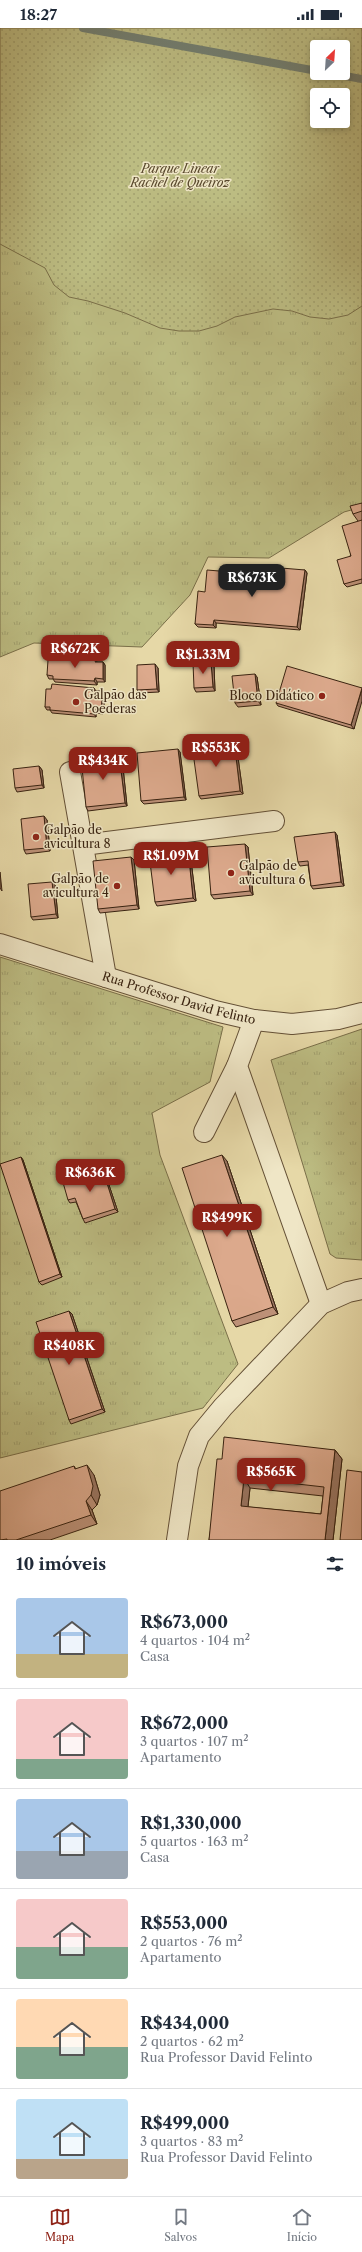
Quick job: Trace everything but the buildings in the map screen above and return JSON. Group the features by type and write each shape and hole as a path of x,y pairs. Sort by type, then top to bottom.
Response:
{"street":[{"path":"70,772 106,977"},
{"path":"83,845 274,820"},
{"name":"Rua Professor David Felinto","path":"0,944 215,1012 254,1020 292,1024 338,1019 362,1013"},
{"path":"204,1132 237,1066 254,1020"},
{"path":"237,1066 321,1304"},
{"path":"177,1540 188,1466 199,1436 222,1407 321,1304 348,1292 362,1289"}],"green space":[{"name":"Parque Linear Rachel de Queiroz","path":"0,28 362,28 362,306 348,315 329,319 310,317 292,311 273,309 235,317 217,326 199,331 179,331 160,328 125,313 88,301 69,297 54,285 45,268 0,244"},
{"path":"0,151 362,211 362,507 344,512 269,558 208,557 190,595 142,647 34,643 0,657"},
{"path":"0,957 223,1027 210,1082 152,1113 160,1155 238,1364 203,1408 0,1458"},
{"path":"362,1029 362,1260 336,1258 330,1254 271,1060"}],"waterway":[{"path":"83,28 310,70"},
{"path":"350,77 362,79"}],"place":[{"name":"Bloco Didático","path":"322,696"},
{"name":"Galpão das Poederas","path":"76,702"},
{"name":"Galpão de avicultura 8","path":"36,837"},
{"name":"Galpão de avicultura 6","path":"231,873"},
{"name":"Galpão de avicultura 4","path":"117,886"}]}
